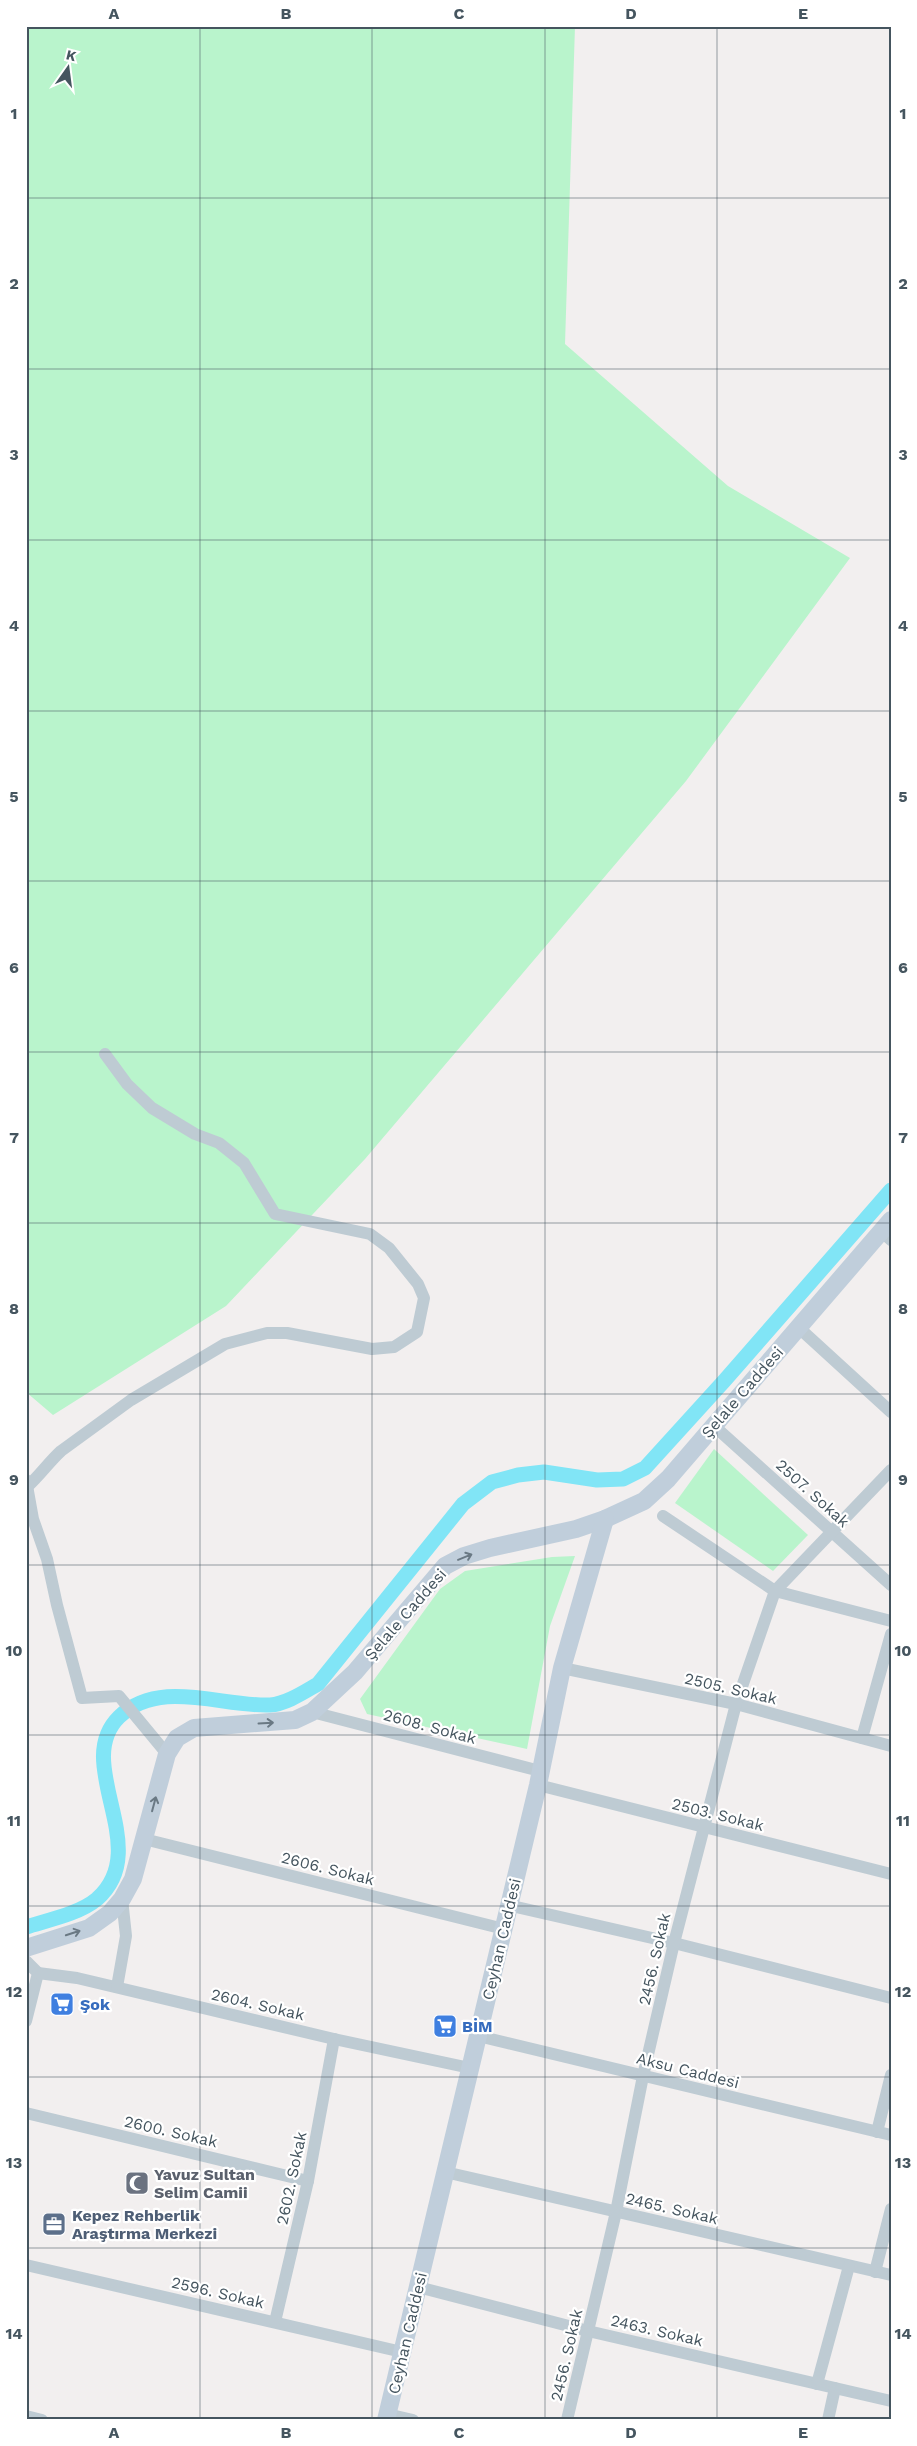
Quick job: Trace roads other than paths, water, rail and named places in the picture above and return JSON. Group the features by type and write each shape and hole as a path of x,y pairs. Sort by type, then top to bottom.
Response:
{"street":[{"path":"106,1054 127,1084 152,1108 195,1134 219,1143 244,1164 275,1214 370,1234 389,1248 418,1284 424,1298 422,1316 417,1332 394,1347 372,1349 286,1332 267,1333 225,1344 131,1400 61,1450 44,1472 27,1483 33,1519 47,1559 56,1605 82,1698 119,1696 167,1754"},
{"name":"Şelale Caddesi","path":"26,1948 89,1928 110,1913 122,1899 133,1879 167,1754 177,1738 194,1728 295,1720 312,1712 355,1672 445,1566 464,1556 490,1548 576,1529 605,1519 644,1501 668,1479 798,1327 888,1230"},
{"path":"798,1327 891,1412"},
{"name":"2507. Sokak","path":"713,1425 832,1534 891,1585"},
{"name":"2456. Sokak","path":"567,2420 616,2212 643,2076 674,1943 736,1704 775,1591 832,1534 891,1470"},
{"path":"663,1516 775,1591 891,1621"},
{"name":"Ceyhan Caddesi","path":"386,2417 504,1929 562,1668 605,1519"},
{"path":"862,1738 891,1634"},
{"name":"2505. Sokak","path":"562,1668 736,1704 891,1746"},
{"name":"2608. Sokak","path":"312,1712 539,1778"},
{"name":"2503. Sokak","path":"539,1778 703,1827 891,1874"},
{"name":"2606. Sokak","path":"144,1839 504,1929"},
{"path":"117,1987 126,1936 122,1899"},
{"path":"508,1905 674,1943 891,1998"},
{"path":"26,1961 38,1973 26,2021"},
{"name":"2604. Sokak","path":"38,1973 77,1978 334,2039 470,2068"},
{"name":"Aksu Caddesi","path":"478,2036 891,2135"},
{"name":"2602. Sokak","path":"275,2322 308,2181 334,2039"},
{"path":"877,2132 891,2075"},
{"name":"2600. Sokak","path":"26,2113 308,2181"},
{"name":"2465. Sokak","path":"445,2172 891,2275"},
{"path":"874,2272 891,2209"},
{"name":"2596. Sokak","path":"26,2264 402,2352"},
{"path":"817,2384 849,2266"},
{"name":"2463. Sokak","path":"418,2287 588,2331 891,2401"},
{"path":"828,2420 835,2388"},
{"path":"26,2416 42,2420"},
{"path":"386,2417 413,2420"}],"waterway":[{"path":"26,1927 63,1916 90,1904 97,1899 113,1878 118,1856 117,1831 106,1782 103,1758 107,1736 119,1717 135,1705 153,1699 192,1697 270,1705 295,1697 318,1684 463,1504 492,1482 518,1475 544,1472 597,1480 623,1479 645,1468 725,1380 891,1190"}],"place":[{"name":"Şok","path":"62,2004"},
{"name":"BİM","path":"445,2026"},
{"name":"Yavuz Sultan Selim Camii","path":"137,2183"},
{"name":"Kepez Rehberlik Araştırma Merkezi","path":"54,2224"}]}
